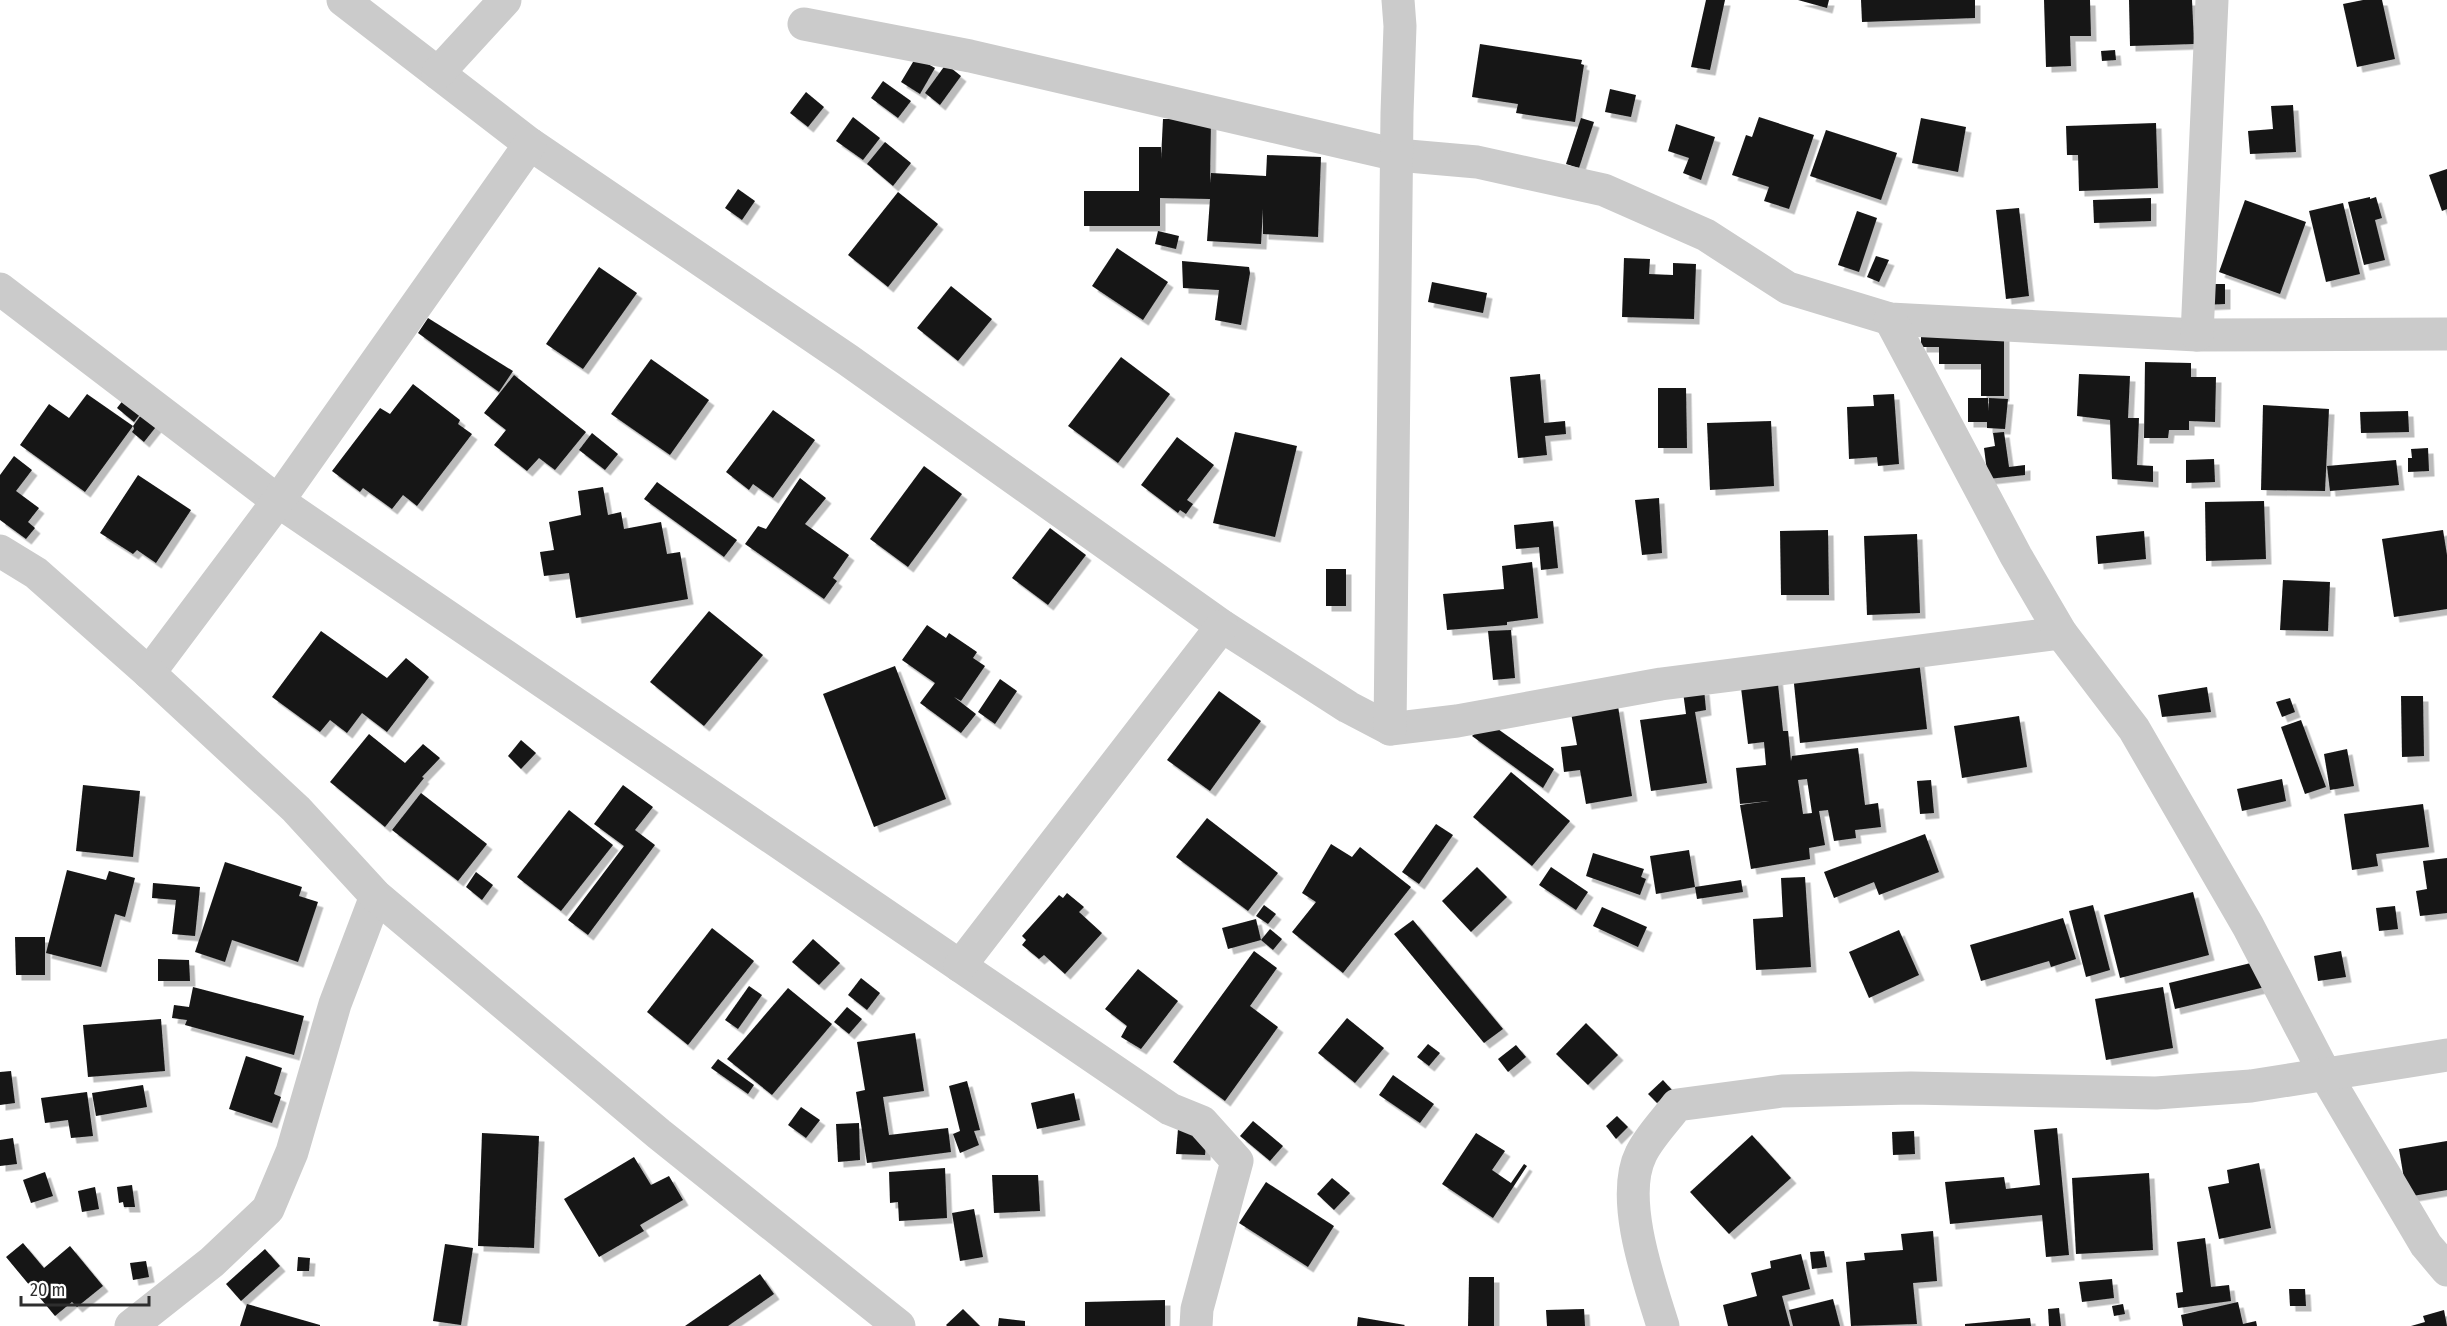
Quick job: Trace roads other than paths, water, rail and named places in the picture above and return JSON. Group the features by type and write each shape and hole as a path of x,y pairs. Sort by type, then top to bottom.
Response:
{"street":[{"path":"343,0 530,144 848,360 1222,626 1348,707 1390,729 1457,721 1661,684 2061,633"},
{"path":"438,73 505,0"},
{"path":"1390,729 1400,26 1398,0"},
{"path":"2197,335 2212,0"},
{"path":"804,24 970,56 1397,155 1477,162 1604,190 1706,236 1788,288 1890,319 2197,335 2447,334"},
{"path":"149,673 278,501 530,144"},
{"path":"0,289 278,501 1170,1109 1202,1122 1237,1161 1218,1226 1208,1276 1197,1309 1197,1326"},
{"path":"1890,319 2016,556 2061,633 2134,729 2248,926 2325,1074 2426,1245 2447,1270"},
{"path":"0,551 36,573 149,673 296,809 376,896 659,1134 899,1326"},
{"path":"960,966 1222,626"},
{"path":"130,1326 212,1262 268,1209 292,1152 335,1004 376,896"},
{"path":"1663,1326 1641,1256 1632,1187 1641,1154 1677,1105 1782,1092 1911,1088 2156,1093 2251,1086 2447,1055"}]}
